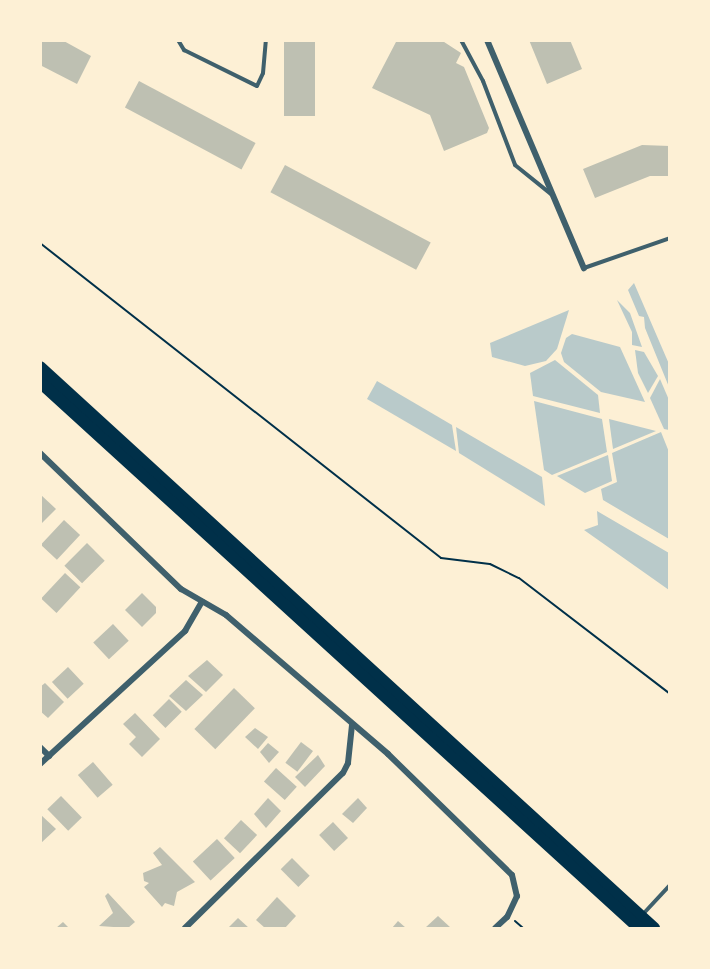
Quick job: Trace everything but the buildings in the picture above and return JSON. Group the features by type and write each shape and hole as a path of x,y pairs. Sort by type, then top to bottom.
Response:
{"highway":[{"path":"40,367 640,922"},
{"path":"40,382 640,922 654,928"}],"street":[{"path":"487,40 584,268"},
{"path":"40,453 182,589 226,615 388,754 512,875 517,896 514,907 495,928"},
{"path":"40,764 185,631 202,601"},
{"path":"185,928 343,773 348,763 352,725"},
{"path":"40,747 49,756"}],"lane":[{"path":"178,40 184,50 257,86 263,73 266,40"},
{"path":"461,40 483,81 515,165 554,196"},
{"path":"584,268 669,238"},
{"path":"640,922 669,885"}],"path":[{"path":"40,243 441,558 490,564 519,578 669,694"}],"shaded area":[{"path":"634,283 669,364 669,387 645,328 644,317 639,316 628,290"},
{"path":"617,300 630,313 642,347 632,345 632,332"},
{"path":"569,310 557,349 546,361 525,366 492,357 490,343"},
{"path":"572,334 620,347 645,402 601,392 564,362 561,353 566,338"},
{"path":"635,350 644,352 658,376 648,393 638,373"},
{"path":"555,360 598,395 600,413 533,396 530,373"},
{"path":"660,379 669,400 669,430 664,429 650,398"},
{"path":"377,381 452,425 456,451 367,399"},
{"path":"534,401 602,419 607,452 552,475 544,470"},
{"path":"609,419 656,431 613,449"},
{"path":"456,427 542,477 545,506 459,453"},
{"path":"661,432 669,452 669,539 603,500 601,489 617,482 612,453"},
{"path":"608,455 612,481 585,493 557,476"},
{"path":"597,511 669,553 669,590 584,530 598,525"}]}
